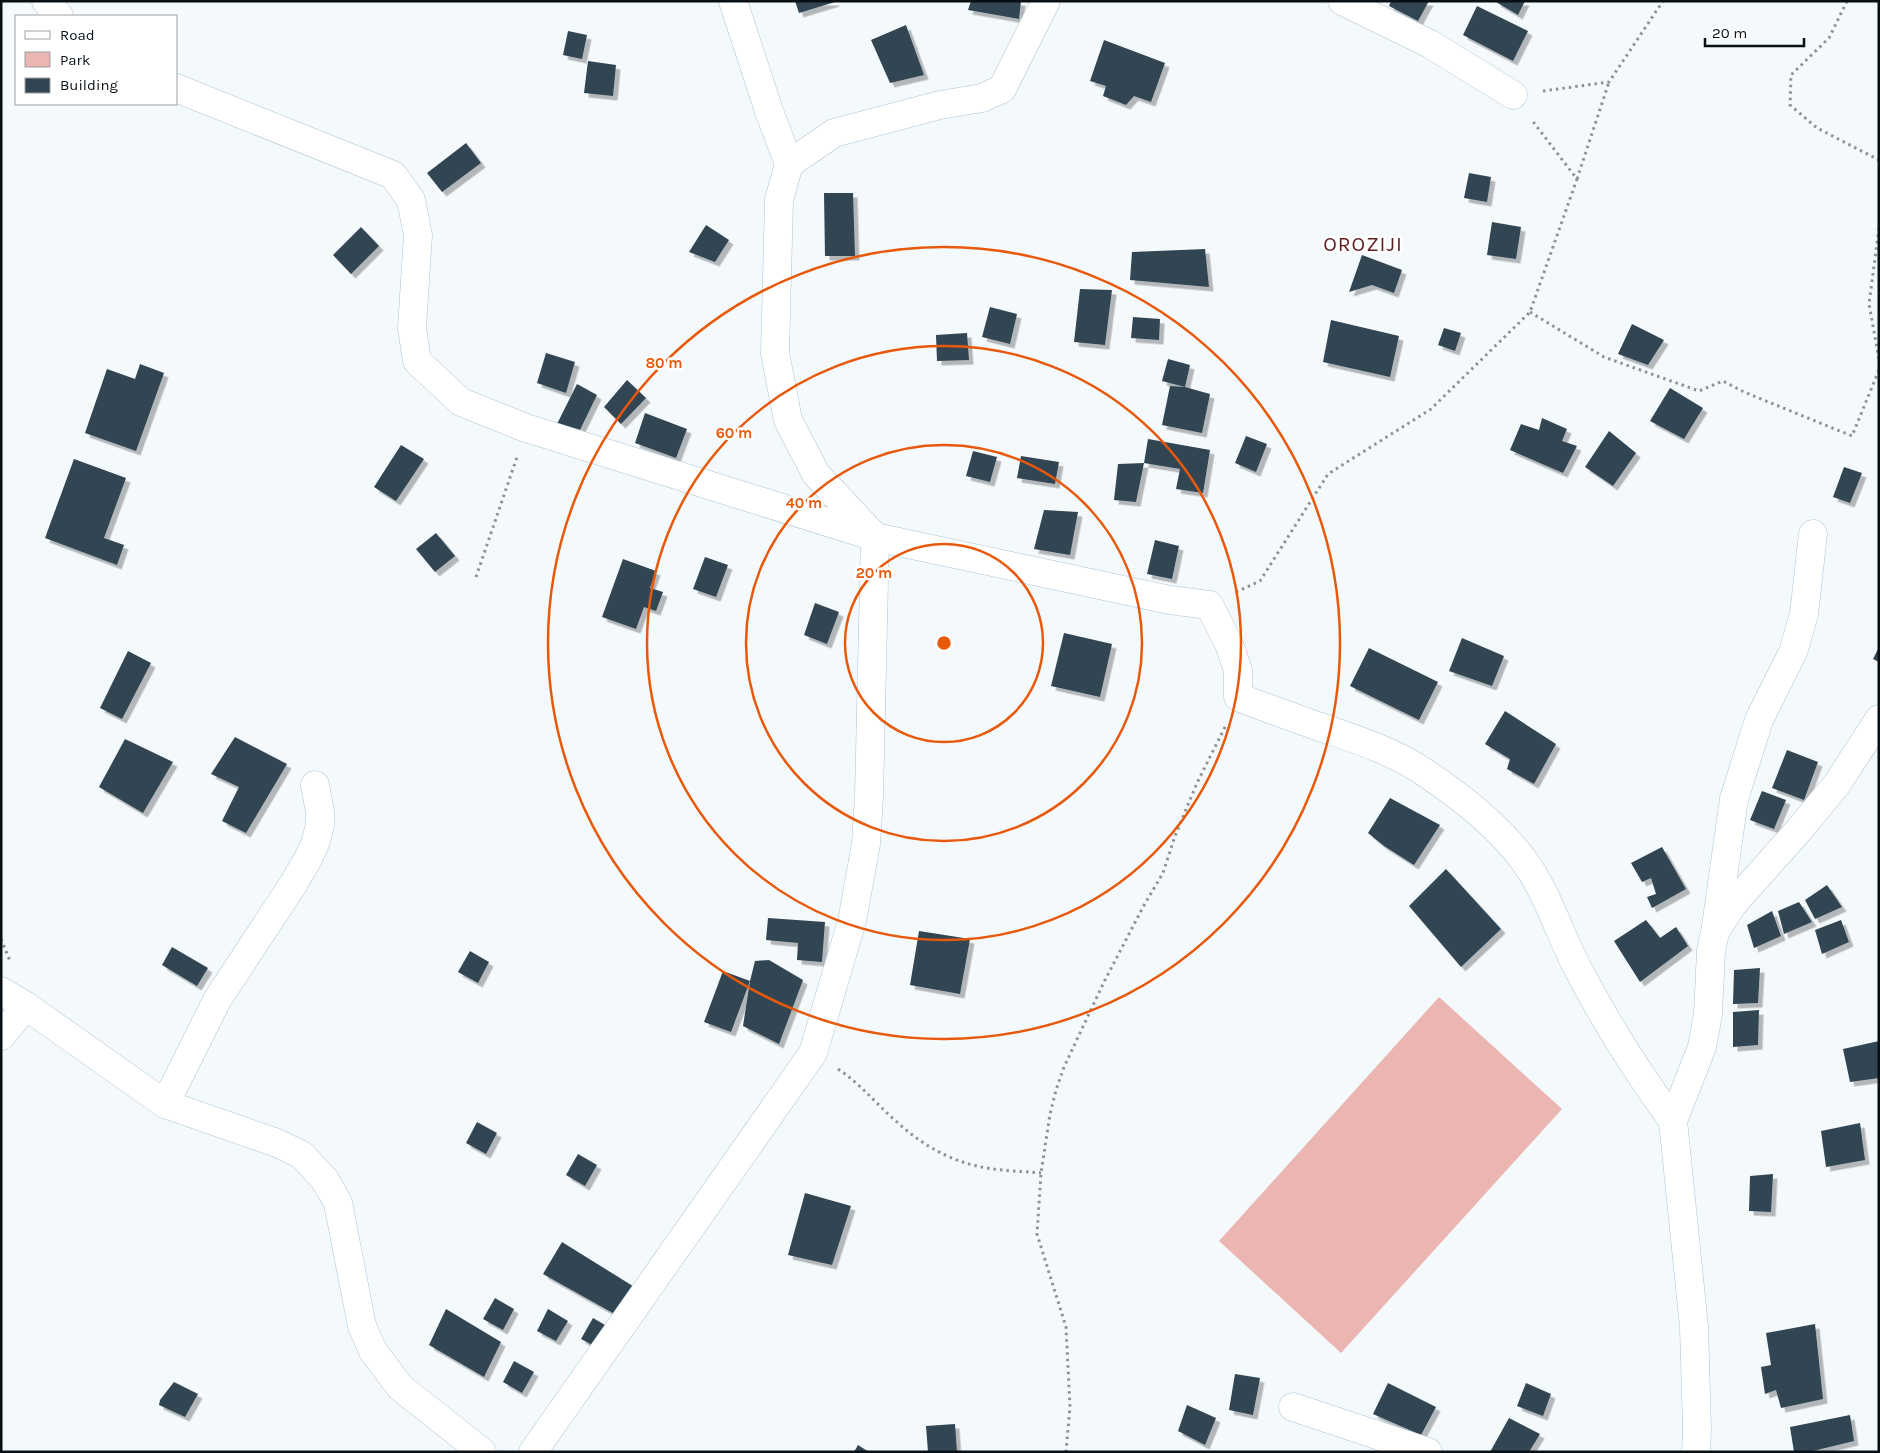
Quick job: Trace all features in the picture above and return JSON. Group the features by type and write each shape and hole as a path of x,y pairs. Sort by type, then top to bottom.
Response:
{"street":[{"path":"46,1 58,15"},
{"path":"533,1452 812,1052 852,921 866,844 869,797 875,537 816,474 788,420 775,353 780,200 789,164 769,111 733,1"},
{"path":"789,164 834,133 940,105 982,98 1002,89 1046,1"},
{"path":"1342,1 1430,44 1513,95"},
{"path":"178,89 393,175 411,200 418,235 412,328 417,361 461,402 526,428 875,537 1170,600 1209,605 1229,644 1238,670 1238,697 1388,752 1430,776 1472,807 1504,838 1525,862 1546,898 1576,966 1614,1035 1640,1076 1673,1121"},
{"path":"1696,1452 1694,1327 1673,1121 1702,1047 1708,1014 1711,951 1716,932 1734,799 1759,720 1793,652 1804,614 1813,534"},
{"path":"1716,932 1733,904 1837,784 1879,719"},
{"path":"165,1104 217,1000 309,857 320,825 320,812 315,785"},
{"path":"1,991 26,1006 165,1104 277,1142 302,1155 325,1180 338,1203 362,1326 374,1351 400,1387 482,1452"},
{"path":"1,1036 26,1006"},
{"path":"1293,1407 1428,1452"}],"path":[{"path":"1209,605 1260,581 1328,474 1431,409 1530,312 1609,82 1663,1"},
{"path":"1847,1 1829,38 1791,75 1790,105 1817,128 1879,160"},
{"path":"1577,179 1513,95 1609,82"},
{"path":"1879,228 1869,304 1879,359"},
{"path":"1530,312 1604,356 1700,391 1723,381 1744,392 1852,436 1879,370"},
{"path":"476,577 526,428"},
{"path":"1066,1452 1070,1406 1066,1327 1037,1234 1041,1173 1050,1114 1064,1067 1104,982 1163,873 1174,836 1238,697"},
{"path":"812,1052 866,1090 897,1122 922,1142 945,1156 977,1167 1041,1173"}],"green space":[{"path":"1439,997 1562,1109 1341,1353 1219,1241"}],"building":[{"path":"795,1 835,1 835,2 799,13"},
{"path":"971,1 1021,1 1019,19 968,10"},
{"path":"1391,1 1429,1 1418,21 1389,6"},
{"path":"1496,1 1525,1 1518,15"},
{"path":"1477,6 1528,31 1513,61 1463,35"},
{"path":"906,25 924,75 890,83 871,40"},
{"path":"568,31 587,35 582,59 563,55"},
{"path":"1104,40 1165,63 1151,102 1134,96 1126,105 1103,96 1106,86 1090,81"},
{"path":"588,61 616,65 613,96 584,93"},
{"path":"466,143 481,163 442,192 427,173"},
{"path":"1469,173 1491,177 1487,202 1464,198"},
{"path":"824,193 853,193 855,256 825,256"},
{"path":"1492,222 1521,227 1516,259 1487,255"},
{"path":"706,225 729,240 715,262 689,252"},
{"path":"361,227 379,246 351,274 333,255"},
{"path":"1205,249 1209,287 1130,280 1132,252"},
{"path":"1362,255 1402,270 1394,293 1372,285 1349,292"},
{"path":"1080,289 1112,290 1105,345 1074,342"},
{"path":"990,307 1017,314 1010,344 982,337"},
{"path":"1133,317 1160,319 1159,340 1131,338"},
{"path":"1331,320 1399,336 1390,377 1323,362"},
{"path":"1632,324 1664,340 1648,365 1618,354"},
{"path":"1444,328 1461,333 1455,351 1438,345"},
{"path":"967,333 969,360 937,361 936,335"},
{"path":"546,353 575,362 566,393 537,383"},
{"path":"1168,359 1190,365 1185,387 1162,381"},
{"path":"140,364 164,373 136,451 85,433 107,369 135,379"},
{"path":"627,380 646,398 621,424 604,407"},
{"path":"577,384 597,395 578,434 557,424"},
{"path":"1170,386 1185,387 1210,394 1202,433 1162,425"},
{"path":"1670,388 1703,408 1684,439 1650,421"},
{"path":"645,413 687,429 676,458 635,443"},
{"path":"1542,418 1567,429 1562,441 1577,446 1563,473 1510,450 1521,424 1539,430"},
{"path":"1609,431 1636,453 1613,486 1585,467"},
{"path":"1246,436 1267,444 1256,472 1235,463"},
{"path":"1148,439 1210,450 1203,493 1176,489 1180,469 1144,463"},
{"path":"401,445 424,459 396,501 374,487"},
{"path":"973,451 997,457 990,482 966,476"},
{"path":"1021,456 1059,462 1055,484 1017,478"},
{"path":"74,459 126,478 104,538 124,545 117,565 45,538"},
{"path":"1144,463 1136,502 1114,500 1118,464"},
{"path":"1844,467 1862,473 1850,503 1833,497"},
{"path":"1044,510 1078,512 1070,555 1034,549"},
{"path":"436,533 455,556 435,572 416,549"},
{"path":"1155,540 1179,546 1172,579 1147,574"},
{"path":"705,557 728,565 716,597 693,589"},
{"path":"623,559 656,571 650,588 663,592 656,611 644,607 636,629 602,617"},
{"path":"815,603 839,612 827,644 804,635"},
{"path":"1064,633 1112,644 1100,697 1051,686"},
{"path":"1462,638 1504,656 1492,686 1449,671"},
{"path":"1879,647 1879,662 1873,659"},
{"path":"1369,648 1438,682 1419,720 1350,686"},
{"path":"128,651 151,663 122,719 100,708"},
{"path":"1505,711 1556,744 1534,784 1507,769 1510,759 1485,744"},
{"path":"235,737 287,764 246,833 222,821 239,787 211,774"},
{"path":"125,739 173,762 143,813 99,787"},
{"path":"1787,750 1818,762 1804,800 1772,788"},
{"path":"1762,791 1786,800 1774,829 1750,820"},
{"path":"1390,798 1440,825 1414,865 1384,846 1368,833"},
{"path":"1662,847 1686,889 1652,908 1647,897 1656,894 1651,878 1642,882 1631,863"},
{"path":"1446,869 1501,929 1461,967 1409,906"},
{"path":"1827,885 1842,907 1815,919 1805,900"},
{"path":"1799,902 1812,922 1784,934 1778,911"},
{"path":"1772,911 1781,936 1754,948 1747,925"},
{"path":"768,918 825,922 822,962 797,960 798,943 766,940"},
{"path":"1646,920 1660,938 1676,927 1688,946 1640,982 1614,941"},
{"path":"1841,920 1849,942 1822,954 1815,930"},
{"path":"919,931 970,939 960,994 910,985"},
{"path":"172,947 208,968 197,986 162,965"},
{"path":"470,951 489,962 478,983 458,972"},
{"path":"769,960 803,980 779,1044 743,1026 755,961"},
{"path":"1760,968 1758,1003 1733,1004 1734,970"},
{"path":"723,971 750,981 731,1032 704,1022"},
{"path":"1759,1010 1758,1045 1733,1047 1733,1012"},
{"path":"1879,1041 1879,1078 1850,1082 1843,1049"},
{"path":"477,1122 497,1133 486,1154 466,1143"},
{"path":"1860,1123 1865,1160 1826,1167 1821,1131"},
{"path":"578,1154 597,1165 585,1186 566,1175"},
{"path":"1773,1174 1771,1212 1749,1211 1750,1176"},
{"path":"805,1193 851,1206 832,1265 788,1255"},
{"path":"562,1242 636,1288 620,1317 543,1274"},
{"path":"495,1298 514,1309 503,1330 483,1319"},
{"path":"446,1309 501,1342 484,1377 429,1345"},
{"path":"548,1309 568,1321 556,1341 537,1331"},
{"path":"593,1318 612,1329 600,1349 581,1339"},
{"path":"1815,1324 1823,1399 1781,1408 1776,1390 1765,1394 1761,1367 1771,1365 1766,1333"},
{"path":"514,1361 534,1372 522,1393 503,1382"},
{"path":"1235,1374 1260,1378 1253,1415 1229,1410"},
{"path":"174,1382 198,1394 185,1417 159,1405 160,1400"},
{"path":"1388,1383 1436,1407 1421,1435 1373,1414"},
{"path":"1526,1383 1551,1394 1543,1416 1517,1406"},
{"path":"1187,1405 1216,1418 1205,1445 1178,1431"},
{"path":"1850,1415 1854,1441 1809,1452 1794,1452 1790,1427"},
{"path":"1509,1418 1540,1434 1529,1452 1490,1452"},
{"path":"955,1424 957,1452 928,1452 926,1426"},
{"path":"858,1445 869,1452 854,1452"}],"district":[{"name":"OROZIJI","path":"1363,244"}]}
